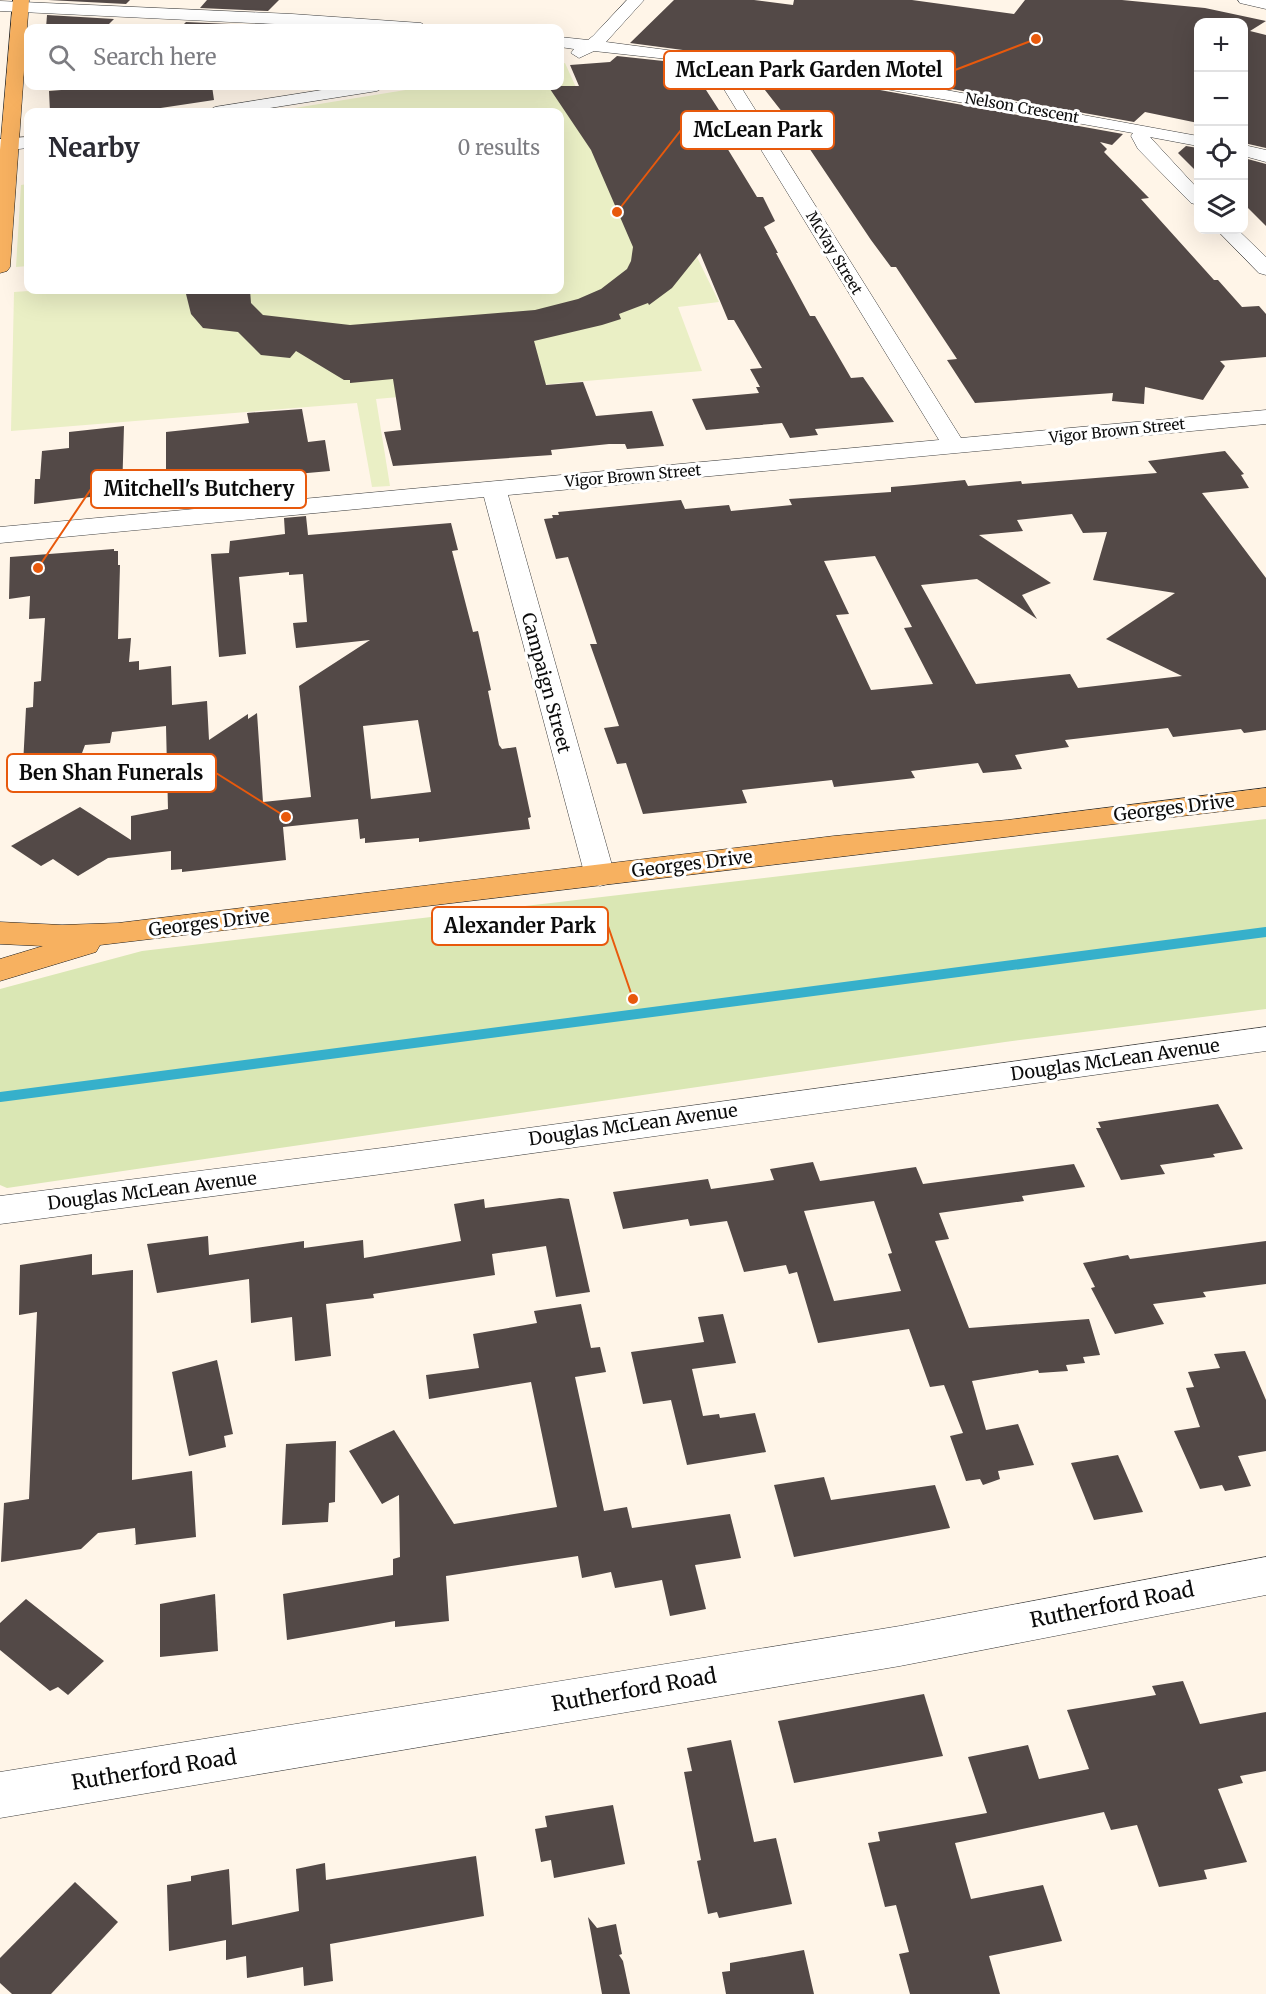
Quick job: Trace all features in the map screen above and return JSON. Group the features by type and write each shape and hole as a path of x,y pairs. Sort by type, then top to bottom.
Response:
{"main road":[{"path":"0,267 13,144 21,4"},
{"name":"Georges Drive","path":"0,933 62,936 118,934 834,846 1007,829 1266,797"},
{"name":"Georges Drive","path":"0,970 118,934"}],"street":[{"path":"564,56 578,53 594,45 636,0"},
{"path":"0,6 21,4 364,24"},
{"name":"Nelson Crescent","path":"564,42 724,61 909,88 1194,140"},
{"name":"McVay Street","path":"724,61 720,68 954,446"},
{"path":"240,108 352,90"},
{"path":"1147,130 1140,136 1145,145 1194,196"},
{"path":"1248,152 1266,156"},
{"path":"1231,234 1266,269"},
{"name":"Vigor Brown Street","path":"0,535 1266,417"},
{"name":"Campaign Street","path":"494,489 600,876"},
{"name":"Douglas McLean Avenue","path":"0,1210 390,1160 1266,1039"},
{"name":"Rutherford Road","path":"0,1795 900,1646 1266,1576"}],"green space":[{"path":"564,63 579,94 635,131 719,302 678,307 702,371 376,399 390,486 372,487 357,403 11,431 14,292 24,291 24,294 564,294 564,108 295,108 405,90 564,90"},
{"path":"21,185 24,185 24,266 16,267"},
{"path":"1266,819 1266,1009 1005,1042 7,1188 0,1185 0,989 142,951"}],"building":[{"path":"48,0 130,0 126,4"},
{"path":"207,0 279,0 268,11 200,8"},
{"path":"674,0 754,0 793,5 794,0 912,0 1014,14 1025,0 1122,0 1205,8 1266,21 1250,31 1266,35 1266,148 1248,144 1248,18 1194,18 1194,122 1145,112 1134,122 880,76 630,43"},
{"path":"47,15 114,19 109,24 46,24"},
{"path":"186,22 231,24 184,24"},
{"path":"617,56 710,66 715,78 697,76 728,124 722,124 734,142 724,143 757,197 763,197 775,221 764,227 778,253 776,253 810,316 815,316 851,378 863,377 894,422 815,429 818,435 790,438 782,423 706,430 692,399 759,393 756,387 760,387 750,369 762,368 734,320 728,320 700,253 672,288 649,305 648,303 619,314 621,319 602,325 534,341 546,385 583,382 596,416 652,411 664,446 627,449 625,444 609,444 551,450 552,455 393,466 384,432 401,430 393,379 350,383 350,380 344,380 296,351 290,358 261,355 238,332 203,328 191,314 186,294 250,294 251,303 263,315 350,325 535,310 578,299 601,289 627,269 633,247 591,150 551,90 564,90 564,86 579,86 570,65 610,62"},
{"path":"733,71 880,90 1123,134 1112,145 1100,142 1107,149 1104,152 1149,198 1141,199 1214,280 1218,280 1242,307 1259,306 1266,314 1266,357 1220,361 1225,366 1203,400 1145,387 1144,404 1112,401 1113,393 975,403 947,360 957,359 896,267 891,267 871,240 801,136 761,85 740,82"},
{"path":"213,90 214,100 161,108 50,108 49,91"},
{"path":"1186,146 1194,147 1194,169 1178,153"},
{"path":"1248,159 1266,164 1266,226 1248,208"},
{"path":"302,409 308,442 325,440 330,471 229,480 229,483 205,485 204,476 166,478 166,432 249,423 247,413"},
{"path":"124,426 122,493 34,504 35,479 40,479 42,451 69,448 69,432"},
{"path":"1225,451 1244,474 1241,475 1249,488 1202,493 1266,578 1266,730 1244,733 1241,729 1173,737 1168,728 1065,740 1069,747 1015,755 1022,769 983,773 978,763 911,771 915,778 834,787 832,780 742,790 747,803 643,814 626,763 617,764 604,728 619,726 590,644 597,644 568,557 556,559 544,519 553,518 552,515 559,515 558,512 681,500 685,509 729,505 731,511 792,505 789,499 891,492 891,487 965,480 968,486 1157,473 1148,461","holes":["1072,514 1083,533 1107,532 1093,580 1175,593 1106,639 1182,676 1078,688 1070,674 976,684 921,585 977,579 1037,619 1022,595 1051,583 979,535 1023,531 1017,520","875,556 912,627 904,628 933,684 871,690 836,615 849,614 824,561"]},
{"path":"306,516 308,535 451,523 458,550 452,551 473,632 478,631 491,690 488,691 499,745 502,749 516,747 531,817 528,818 530,829 419,842 419,838 365,843 365,838 360,839 358,819 283,827 286,860 182,872 182,869 171,870 171,851 108,858 78,876 53,859 41,866 11,846 80,807 131,840 131,816 168,809 166,726 112,732 110,743 85,745 68,791 34,791 37,783 16,783 23,765 26,708 33,707 34,682 41,681 45,618 29,619 30,596 9,599 10,557 114,549 118,551 118,565 120,565 118,639 131,638 129,662 139,661 139,670 171,666 172,705 207,701 209,740 248,714 248,719 257,713 263,802 311,797 299,686 370,640 296,648 293,623 307,622 303,574 289,575 289,572 239,577 246,654 219,657 211,554 229,553 230,541 285,534 284,518","holes":["418,720 431,792 371,799 363,726"]},
{"path":"1218,1104 1243,1149 1213,1154 1215,1157 1160,1165 1165,1174 1121,1180 1096,1128 1101,1128 1098,1122"},
{"path":"813,1162 820,1181 916,1167 923,1184 1074,1164 1085,1187 1022,1196 1024,1201 939,1213 949,1239 935,1241 969,1328 1089,1319 1100,1355 1083,1357 1085,1363 1066,1365 1068,1371 1039,1373 1038,1370 972,1381 986,1430 1018,1424 1034,1465 998,1471 1000,1479 983,1485 980,1479 966,1481 950,1436 963,1433 944,1385 930,1387 909,1329 818,1343 797,1272 789,1274 786,1265 744,1272 727,1221 690,1226 688,1219 623,1229 613,1192 708,1179 711,1189 774,1180 770,1169","holes":["874,1201 892,1253 888,1254 901,1291 834,1301 804,1211"]},
{"path":"560,1198 569,1199 590,1292 556,1297 546,1246 492,1254 495,1275 373,1294 374,1298 326,1304 331,1356 295,1361 292,1317 251,1323 249,1279 157,1293 147,1244 208,1236 209,1255 304,1241 304,1248 363,1240 364,1258 461,1241 454,1204 484,1199 485,1208"},
{"path":"1266,1241 1266,1284 1203,1292 1206,1297 1153,1304 1164,1324 1115,1334 1091,1288 1095,1287 1083,1263 1128,1255 1130,1259"},
{"path":"92,1254 92,1275 133,1270 132,1480 192,1471 196,1537 134,1545 136,1544 135,1528 98,1533 81,1549 1,1562 4,1503 29,1499 37,1312 19,1315 20,1265"},
{"path":"581,1304 591,1348 600,1347 606,1372 575,1377 604,1511 627,1507 632,1528 730,1514 741,1558 695,1565 706,1609 670,1616 662,1580 615,1588 611,1572 582,1578 578,1556 446,1576 449,1621 395,1627 395,1621 287,1640 283,1594 393,1575 393,1559 400,1557 399,1495 382,1504 349,1451 394,1430 454,1524 557,1507 531,1382 429,1399 426,1375 479,1368 473,1334 537,1323 534,1311"},
{"path":"723,1314 736,1363 692,1369 703,1416 719,1414 720,1418 755,1413 766,1452 687,1465 671,1400 643,1404 631,1352 704,1342 698,1317"},
{"path":"1245,1351 1266,1400 1266,1451 1238,1456 1251,1486 1225,1491 1222,1485 1200,1489 1174,1431 1200,1427 1186,1388 1194,1387 1188,1372 1220,1368 1214,1354"},
{"path":"217,1360 233,1434 224,1436 226,1447 189,1456 172,1372"},
{"path":"336,1441 335,1502 329,1503 328,1522 282,1525 286,1444"},
{"path":"1118,1455 1143,1512 1094,1520 1071,1463"},
{"path":"824,1477 831,1500 935,1485 950,1528 794,1557 774,1485"},
{"path":"215,1594 218,1651 160,1657 160,1604"},
{"path":"26,1599 104,1661 68,1695 58,1687 50,1691 0,1650 0,1623"},
{"path":"1183,1681 1200,1724 1266,1712 1266,1771 1240,1776 1243,1783 1218,1789 1247,1862 1204,1870 1207,1879 1159,1887 1137,1825 1111,1830 1104,1812 955,1843 971,1899 1043,1885 1062,1941 989,1956 1000,1994 910,1994 899,1954 909,1952 896,1905 885,1907 868,1843 880,1841 878,1832 987,1813 968,1757 1028,1745 1039,1779 1089,1769 1067,1710 1156,1695 1152,1686"},
{"path":"924,1694 943,1756 794,1783 778,1721"},
{"path":"731,1740 754,1842 776,1838 792,1904 719,1918 717,1912 708,1914 697,1861 701,1860 684,1772 692,1771 687,1748"},
{"path":"613,1805 625,1864 554,1878 551,1860 541,1862 535,1829 547,1827 545,1816"},
{"path":"476,1856 484,1916 330,1944 333,1981 304,1986 303,1967 247,1978 246,1956 226,1960 226,1940 169,1951 167,1885 191,1881 191,1876 229,1869 232,1925 299,1911 296,1869 325,1863 326,1880"},
{"path":"75,1882 118,1922 51,1994 12,1994 0,1983 0,1958"},
{"path":"588,1917 597,1928 616,1924 622,1954 619,1955 623,1961 630,1994 602,1994"},
{"path":"804,1950 814,1994 726,1994 722,1972 730,1971 730,1963"}],"waterway":[{"path":"0,1097 1266,932"}],"place":[{"name":"McLean Park Garden Motel","path":"1036,39"},
{"name":"McLean Park","path":"617,212"},
{"name":"Mitchell's Butchery","path":"38,568"},
{"name":"Ben Shan Funerals","path":"286,817"},
{"name":"Alexander Park","path":"633,999"}]}
